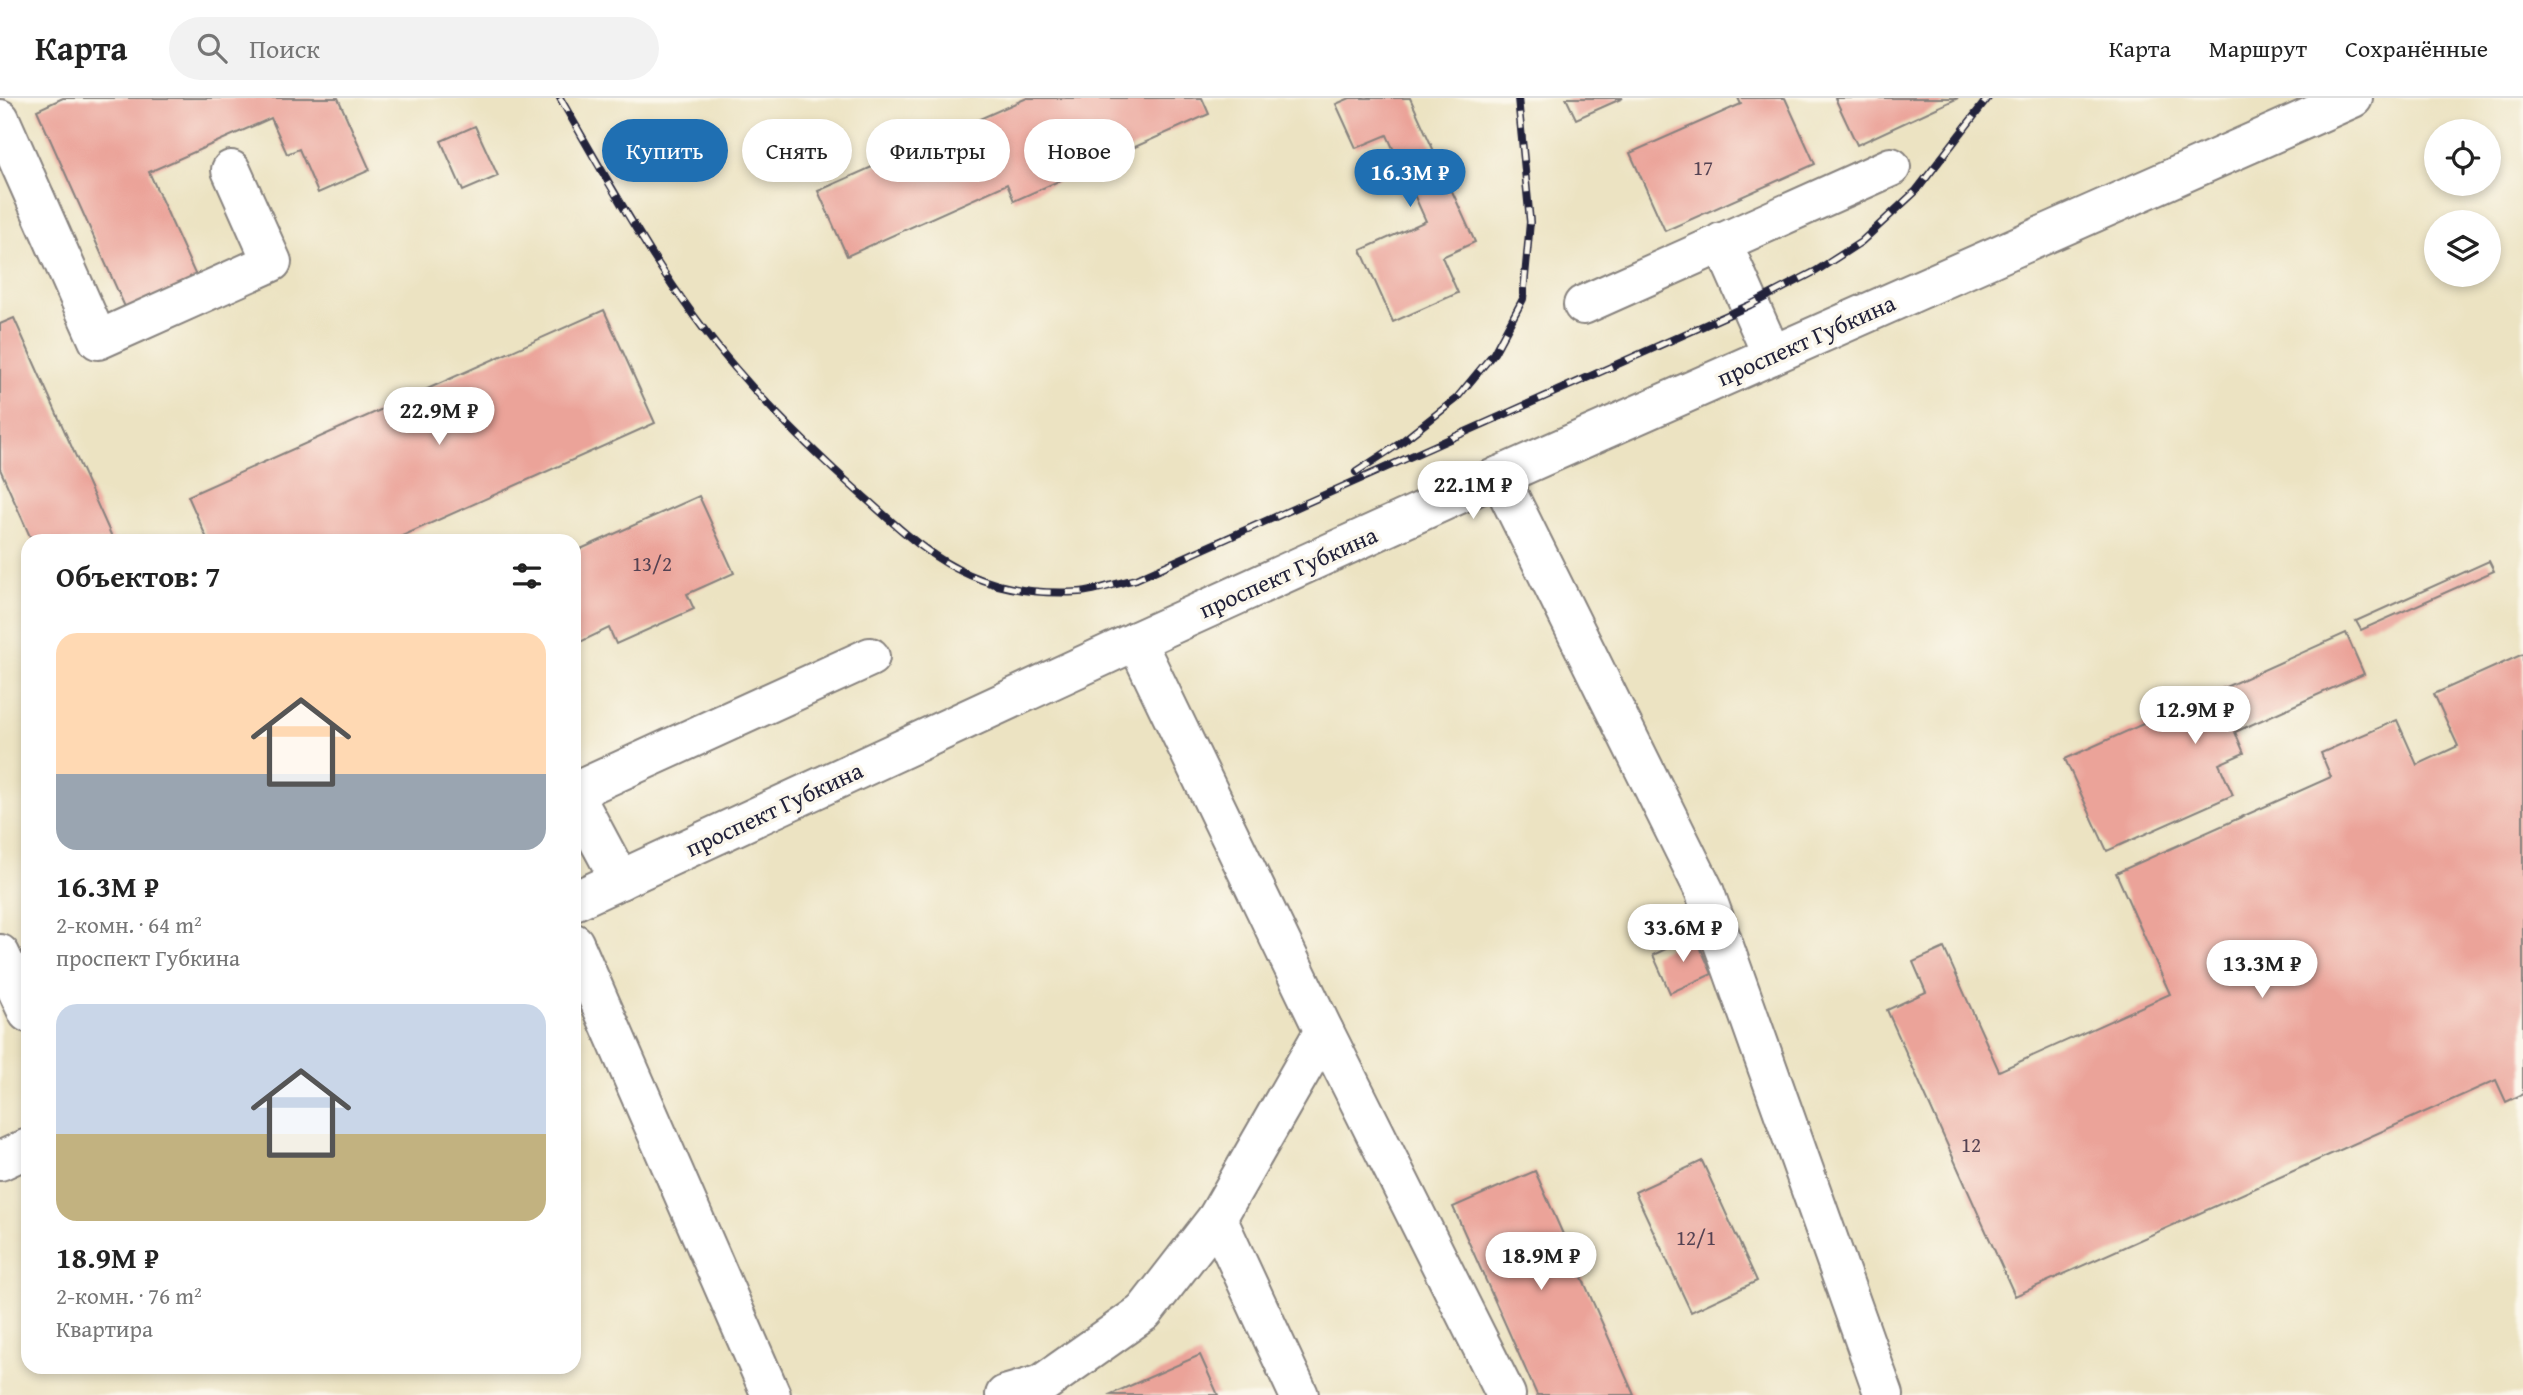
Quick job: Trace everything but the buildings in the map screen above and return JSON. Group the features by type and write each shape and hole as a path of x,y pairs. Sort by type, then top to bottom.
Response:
{"main road":[{"name":"проспект Губкина","path":"581,898 1499,476 2353,98"},
{"path":"0,119 98,340 272,262 231,170"},
{"path":"1583,305 1891,167"},
{"path":"1722,242 1772,355"},
{"path":"1499,476 1704,890 1884,1395"},
{"path":"1136,641 1324,1031 1506,1395"},
{"path":"581,790 870,657"},
{"path":"581,806 620,880"},
{"path":"0,954 21,998"},
{"path":"581,959 771,1395"},
{"path":"1004,1395 1042,1384 1144,1312 1217,1217 1324,1031"},
{"path":"0,1161 21,1151"},
{"path":"1217,1217 1299,1395"}],"railway":[{"path":"560,98 642,238 686,305 736,369 814,451 901,530 955,568 1009,587 1065,592 1093,590 1136,579 1750,305 1816,271 1861,242 1916,191 1988,98"},
{"path":"1356,472 1399,444 1456,399 1494,353 1523,299 1530,222 1518,98"}]}
